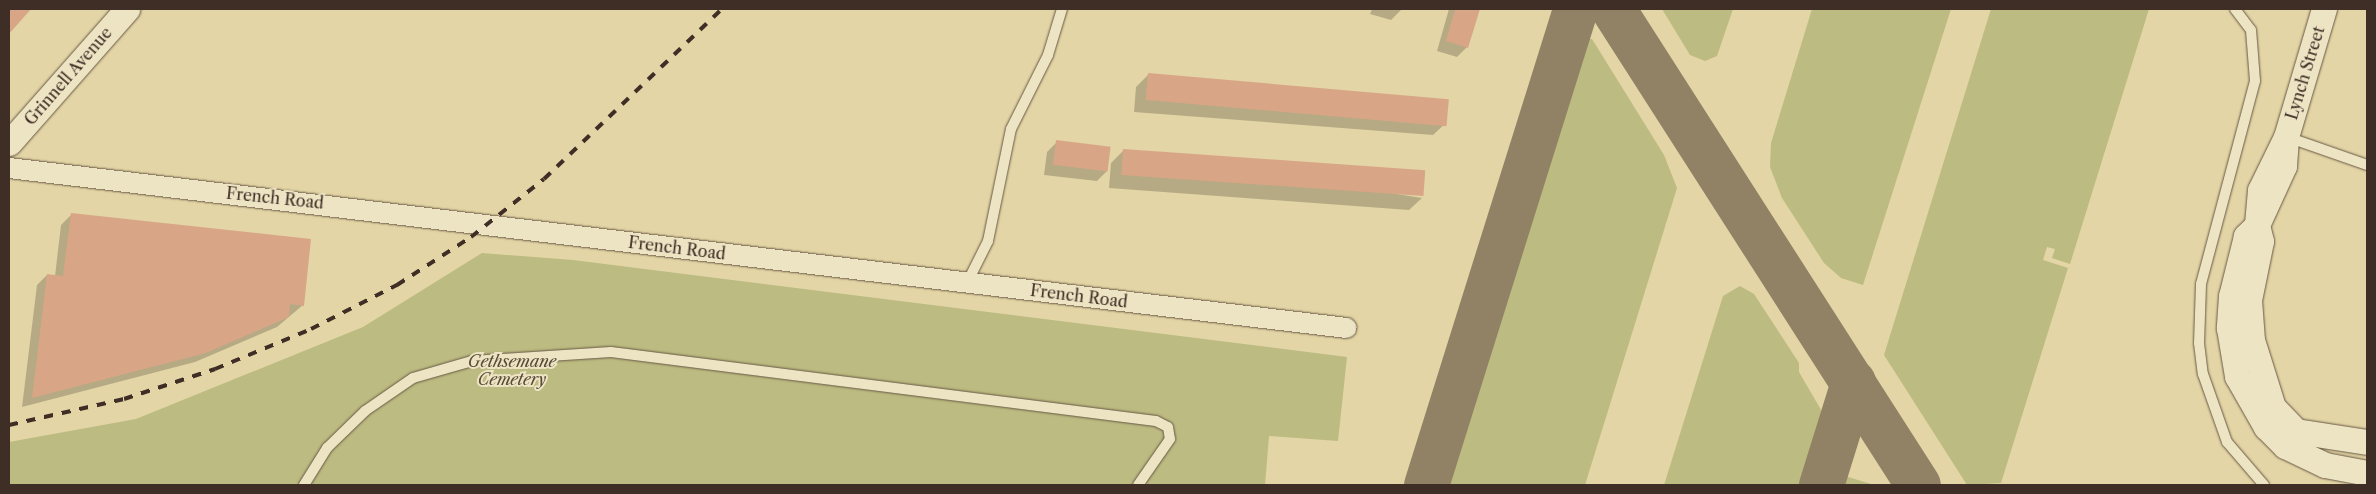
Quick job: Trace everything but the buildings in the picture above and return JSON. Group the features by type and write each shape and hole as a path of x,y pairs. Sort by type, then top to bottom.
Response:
{"street":[{"name":"Grinnell Avenue","path":"9,143 127,9"},
{"name":"Lynch Street","path":"2252,230 2284,166 2286,137 2324,9"},
{"name":"French Road","path":"9,168 1346,328"},
{"path":"2252,230 2261,240 2249,300 2252,340 2273,407 2296,431 2367,442"},
{"path":"2252,230 2231,296 2229,328 2237,376 2248,400 2285,446 2325,466 2367,472"}],"lane":[{"path":"967,282 988,241 1011,128 1048,54 1062,9"},
{"path":"2235,9 2251,30 2255,81 2201,284 2199,343 2208,389 2227,442 2264,485"},
{"path":"2286,137 2367,165"},
{"path":"304,485 327,448 365,411 413,378 472,361 611,352 1156,421 1168,427 1170,439 1138,485"}],"green space":[{"path":"1662,9 1733,9 1717,56 1705,61 1690,55"},
{"path":"1812,9 1951,9 1863,285 1841,278 1824,263 1782,198 1770,167 1771,143"},
{"path":"1991,9 2149,9 2070,264 2052,258 2055,249 2047,247 2043,260 2068,268 2001,483 1967,485 1884,355"},
{"path":"1586,39 1592,39 1664,155 1677,188 1585,485 1446,485"},
{"name":"Gethsemane Cemetery","path":"482,253 573,260 1347,357 1338,441 1269,436 1265,485 9,485 9,442 136,419 363,327"},
{"path":"1740,286 1754,294 1799,363 1799,372 1824,415 1802,485 1664,485 1723,296"},
{"path":"1845,476 1871,484 1872,485 1842,485"}],"taxiway":[{"path":"1426,485 1575,9"},
{"path":"1613,9 1918,485"},
{"path":"1821,485 1853,382"}],"railway":[{"path":"9,425 124,399 215,369 311,329 397,285 471,237 544,179 722,9"}]}
